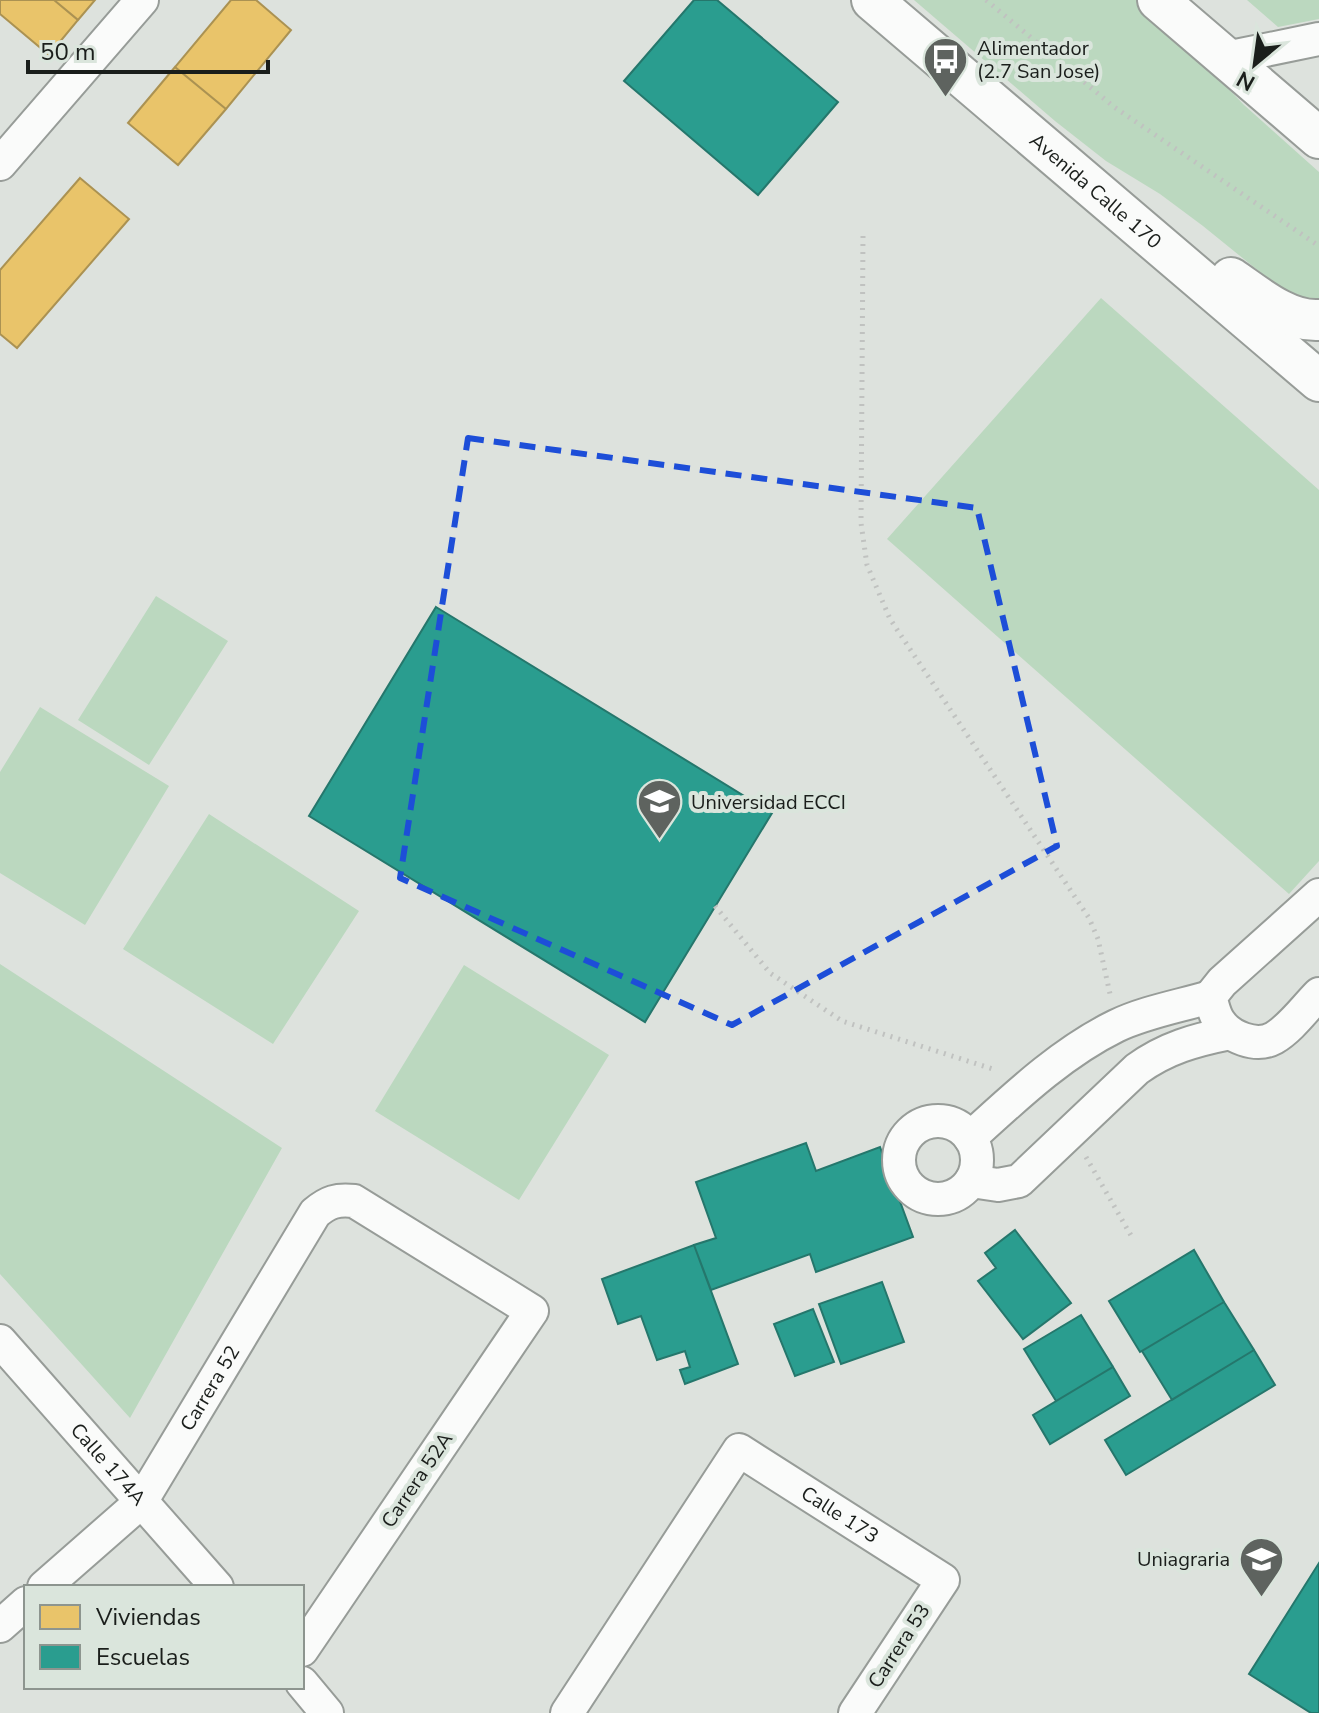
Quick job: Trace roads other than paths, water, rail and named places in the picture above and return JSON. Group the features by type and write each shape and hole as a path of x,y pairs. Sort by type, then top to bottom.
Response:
{"main road":[{"name":"Avenida Calle 170","path":"872,0 1319,381"},
{"path":"1158,0 1319,138"},
{"path":"1100,194 1279,310 1299,318 1319,320"}],"street":[{"path":"0,164 72,91 142,0"},
{"path":"1226,58 1319,39"},
{"path":"970,1138 1032,1082 1116,1026 1210,997 1222,982 1319,895"},
{"path":"1210,997 1220,1022 1230,1033 1245,1040 1261,1041 1273,1038 1319,994"},
{"path":"971,1181 998,1185 1019,1181 1152,1058 1181,1045 1230,1033"},
{"path":"929,1121 945,1121 959,1127 970,1138 977,1151 977,1167 971,1181 961,1192 946,1198 931,1198 917,1193 906,1182 899,1168 899,1153 905,1138 916,1127 929,1121"},
{"name":"Carrera 52","path":"46,1585 141,1502 315,1213 327,1203 340,1199 354,1201 532,1311"},
{"name":"Carrera 52A","path":"304,1647 532,1311"},
{"name":"Calle 174A","path":"0,1341 215,1585"},
{"name":"Calle 173","path":"567,1713 739,1450 943,1580"},
{"name":"Carrera 53","path":"855,1713 943,1580"},
{"path":"0,1626 24,1605"},
{"path":"304,1685 327,1713"}],"place":[{"name":"Alimentador (2.7 San Jose)","path":"946,98"},
{"name":"Universidad ECCI","path":"660,841"},
{"name":"Uniagraria","path":"1261,1598"}]}
